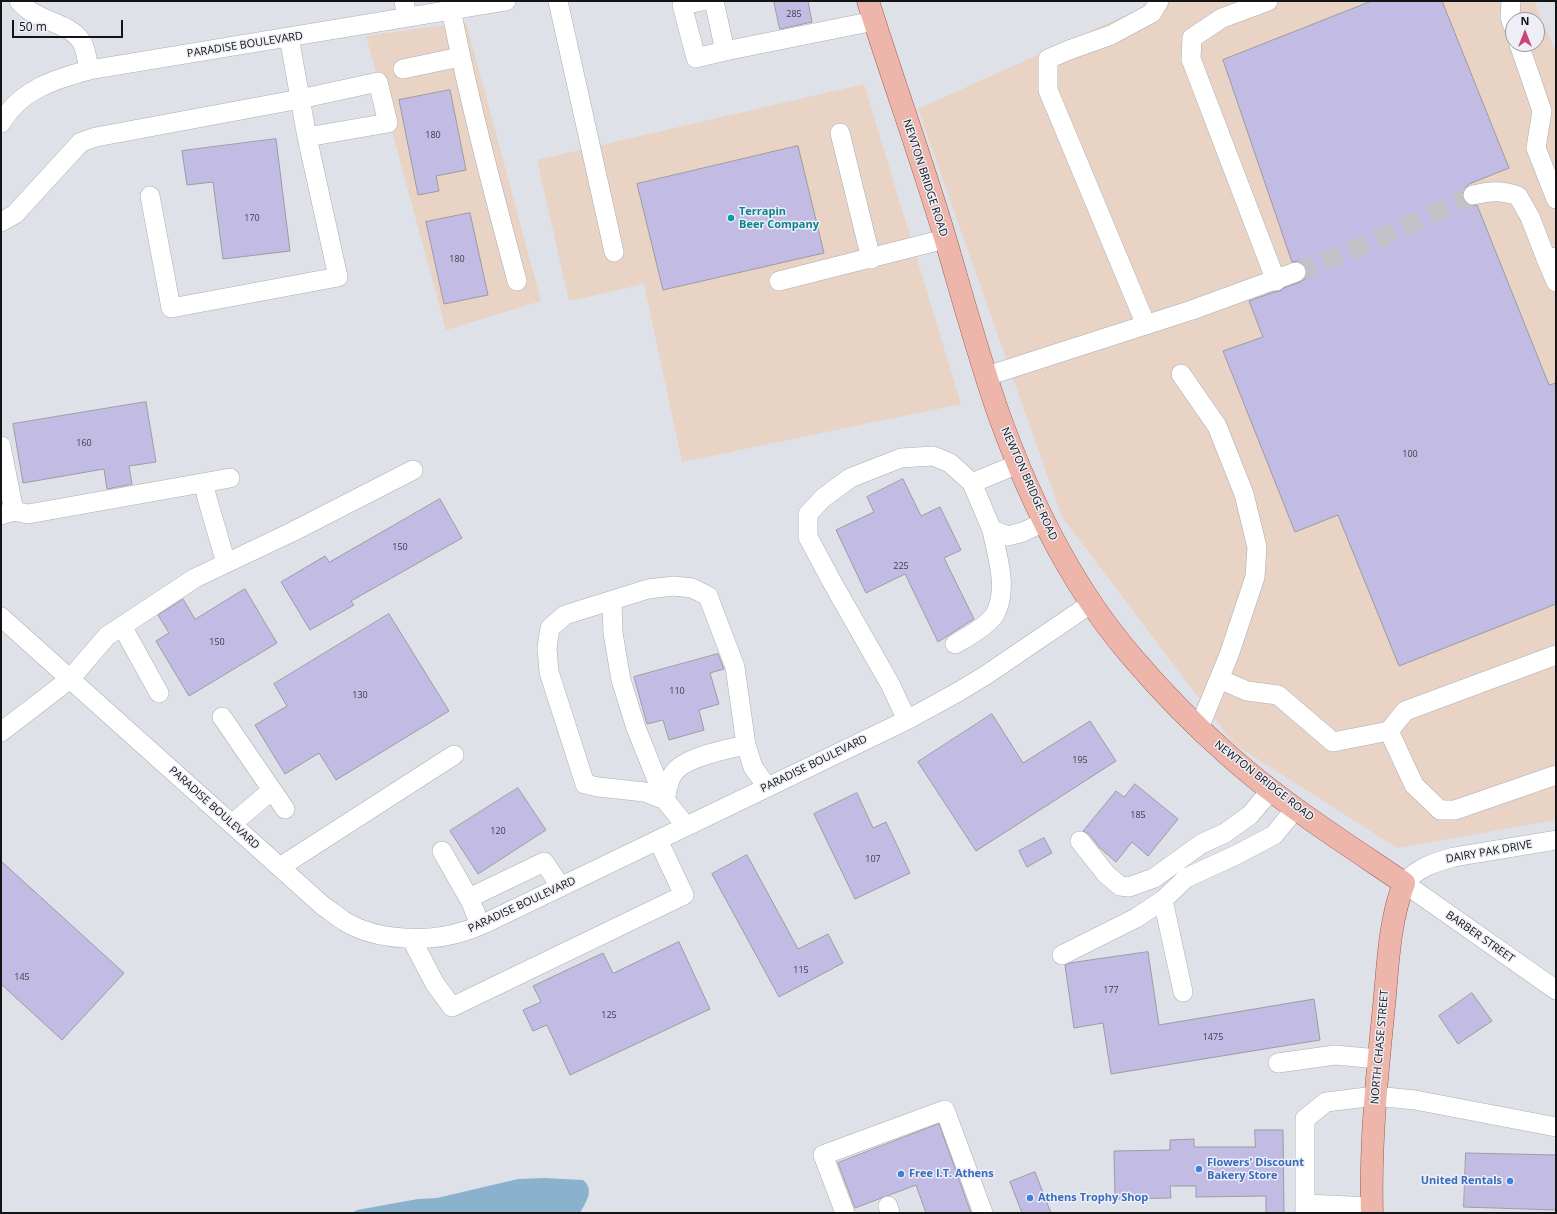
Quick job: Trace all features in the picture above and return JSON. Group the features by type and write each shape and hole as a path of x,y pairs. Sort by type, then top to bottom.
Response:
{"main road":[{"name":"NEWTON BRIDGE ROAD","path":"871,11 945,239 999,414 1018,464 1048,531 1092,603 1132,657 1199,728 1228,755 1272,790 1348,846 1404,883"},
{"name":"NORTH CHASE STREET","path":"1372,1210 1372,1143 1378,1059 1394,918 1404,883"}],"street":[{"path":"19,1 30,12 66,29 79,38 84,46 89,70"},
{"name":"PARADISE BOULEVARD","path":"1,123 5,116 22,98 39,86 61,77 89,70 289,37 406,9 451,9 506,1"},
{"path":"558,1 614,252"},
{"path":"702,1 682,5 696,58 871,11"},
{"path":"714,1 725,51"},
{"path":"1146,325 1048,90 1048,59 1111,35 1152,13 1159,1"},
{"path":"1268,1 1222,18 1192,38 1191,59 1276,281"},
{"path":"1510,12 1511,1"},
{"path":"451,9 460,57 490,183 517,282"},
{"path":"150,196 171,308 338,277 307,137 289,37"},
{"path":"1522,52 1542,110 1536,148 1556,199"},
{"path":"403,70 460,57"},
{"path":"1,222 15,214 81,142 96,137 300,99 378,82 388,122 307,137"},
{"path":"840,133 871,259"},
{"path":"1474,195 1489,192 1504,192 1518,196 1552,259 1556,282"},
{"path":"780,282 945,239"},
{"path":"987,376 1146,325 1276,281 1296,272"},
{"path":"1181,374 1217,426 1244,494 1257,547 1255,577 1228,655 1199,728"},
{"path":"1,446 8,513 28,514 230,478"},
{"path":"907,720 890,684 808,537 808,514 823,498 850,478 901,458 933,456 950,463 972,483 992,530 1002,594 996,614 974,634 955,644"},
{"path":"972,483 1018,464"},
{"path":"1,732 70,678 107,636 195,578 292,532 413,470"},
{"path":"204,483 226,563"},
{"path":"992,530 1008,536 1023,532 1044,522"},
{"path":"665,800 645,792 598,787 585,784 549,672 547,648 550,628 565,615 648,589 674,586 692,588 708,596 735,667 746,745 753,767 767,787"},
{"path":"612,601 614,633 622,680 636,728 665,800 686,826"},
{"name":"PARADISE BOULEVARD","path":"1,617 322,905 345,922 372,933 411,938 432,938 464,932 480,925 907,720 986,675 1092,603"},
{"path":"122,626 159,694"},
{"path":"1219,679 1246,691 1278,695 1333,742 1389,731 1404,711 1556,655"},
{"path":"222,717 285,809"},
{"path":"1389,731 1414,785 1440,810 1456,810 1556,775"},
{"path":"665,800 673,773 680,767 700,756 746,745"},
{"path":"280,867 454,755"},
{"path":"232,824 272,790"},
{"path":"1080,841 1106,874 1120,886 1129,887 1154,878 1201,844 1225,832 1250,815 1272,790"},
{"path":"1062,955 1136,918 1163,900 1186,878 1236,855 1274,835 1296,808"},
{"path":"411,938 435,984 452,1007 684,895 658,840"},
{"name":"DAIRY PAK DRIVE","path":"1404,883 1413,873 1424,867 1454,857 1556,840"},
{"path":"442,851 469,898 480,925"},
{"path":"469,898 544,862 561,887"},
{"name":"BARBER STREET","path":"1404,883 1556,990"},
{"path":"1163,900 1183,992"},
{"path":"1278,1064 1334,1055 1378,1059"},
{"path":"1372,1210 1305,1208 1305,1118 1326,1102 1375,1096 1415,1100 1556,1127"},
{"path":"845,1213 823,1155 945,1110 983,1213"}],"shaded area":[{"path":"1157,1 1534,1 1539,12 1505,12 1505,52 1545,52 1545,27 1556,53 1556,820 1397,848 1234,744 1062,517 918,109"},
{"path":"466,22 541,301 446,330 366,36"},
{"path":"864,84 961,404 682,462 644,284 569,301 537,160"}],"water":[{"path":"544,1178 583,1180 587,1184 589,1192 587,1200 580,1213 352,1213 357,1210 418,1199 437,1198 518,1179"}],"building":[{"path":"774,1 808,1 812,22 780,29"},
{"path":"1372,1 1442,1 1509,168 1469,184 1463,191 1462,198 1469,205 1477,205 1549,385 1556,383 1556,604 1399,666 1338,515 1295,532 1223,351 1263,337 1249,301 1280,291 1300,282 1305,279 1307,274 1303,263 1298,261 1292,262 1223,60"},
{"path":"450,90 466,170 436,176 439,191 418,195 399,100"},
{"path":"276,139 290,251 223,259 213,182 187,185 182,151"},
{"name":"Terrapin Beer Company","path":"798,146 824,253 663,290 637,184"},
{"path":"470,213 488,295 444,304 426,222"},
{"path":"146,402 156,462 129,466 132,484 107,489 104,469 23,483 13,424"},
{"path":"903,479 921,516 940,507 961,550 944,558 974,619 938,642 905,574 866,593 836,530 874,512 867,497"},
{"path":"440,499 462,538 351,601 354,605 310,630 281,582 325,556 329,562"},
{"path":"245,589 277,643 189,696 156,641 169,633 158,615 183,599 195,619"},
{"path":"389,614 449,711 336,780 319,753 285,774 255,725 287,706 274,684"},
{"path":"718,654 724,669 710,673 719,704 699,710 704,730 669,740 663,720 647,724 634,677"},
{"path":"992,714 1023,763 1090,721 1116,761 976,851 918,762"},
{"path":"1135,784 1178,819 1148,856 1132,842 1116,862 1100,848 1089,834 1083,831 1116,791 1124,797"},
{"path":"518,788 546,830 478,874 450,831"},
{"path":"857,793 873,828 886,822 910,873 855,899 814,814"},
{"path":"1044,838 1052,853 1027,867 1019,851"},
{"path":"747,855 798,949 828,934 843,963 779,997 712,874"},
{"path":"1,861 124,973 62,1040 1,984"},
{"path":"679,942 710,1009 570,1075 547,1025 533,1031 523,1010 541,1002 533,986 603,953 613,973"},
{"path":"1148,952 1159,1025 1314,999 1320,1040 1111,1074 1103,1023 1074,1028 1065,965 1070,963"},
{"path":"1472,993 1492,1021 1458,1044 1439,1016"},
{"name":"Free I.T. Athens","path":"939,1124 971,1213 926,1213 916,1185 855,1208 838,1163"},
{"name":"Flowers' Discount Bakery Store","path":"1255,1130 1283,1130 1284,1213 1266,1213 1266,1196 1196,1197 1196,1186 1170,1186 1171,1198 1115,1199 1114,1151 1170,1150 1170,1140 1194,1139 1194,1147 1255,1147"},
{"name":"United Rentals","path":"1466,1153 1556,1155 1556,1210 1464,1207"},
{"name":"Athens Trophy Shop","path":"1035,1172 1051,1213 1022,1213 1010,1182"}],"tunnel":[{"path":"1296,272 1365,245 1473,195"}],"place":[{"name":"Terrapin Beer Company","path":"731,218"},
{"name":"Flowers' Discount Bakery Store","path":"1199,1169"},
{"name":"Free I.T. Athens","path":"901,1174"},
{"name":"United Rentals","path":"1510,1181"},
{"name":"Athens Trophy Shop","path":"1030,1198"}]}
